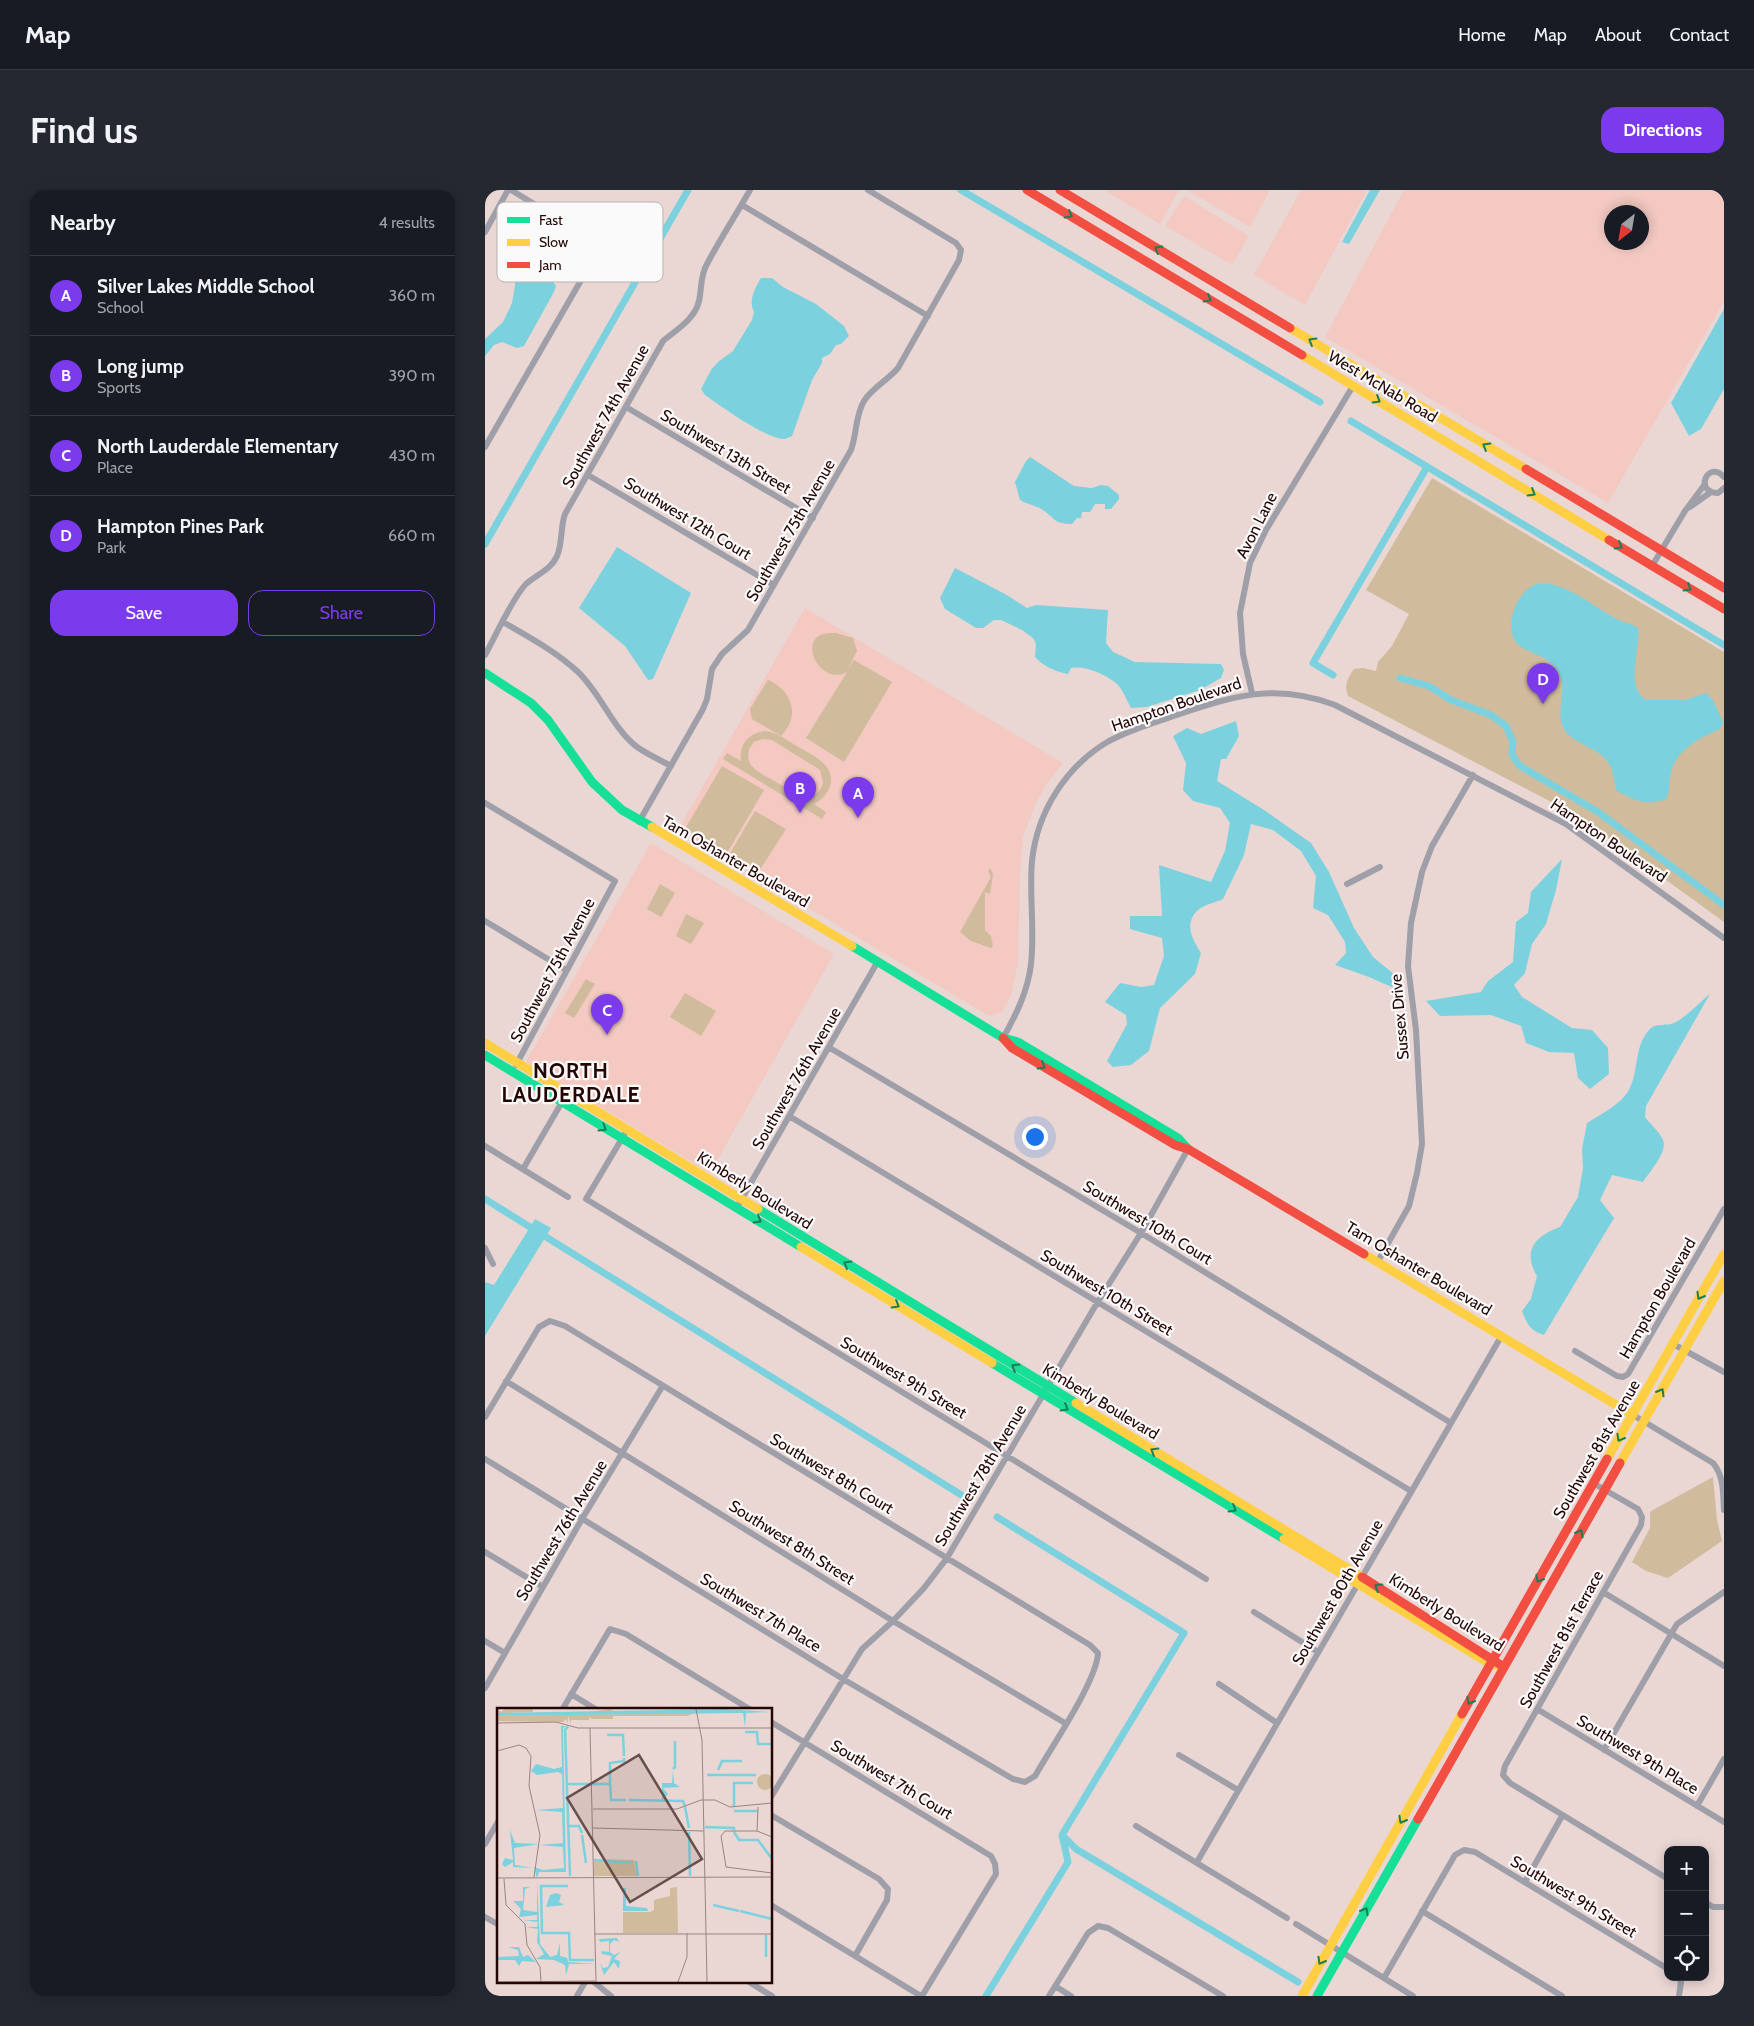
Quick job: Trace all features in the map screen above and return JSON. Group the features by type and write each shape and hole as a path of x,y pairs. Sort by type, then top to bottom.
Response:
{"street":[{"path":"503,202 510,190 530,202"},
{"name":"Southwest 74th Avenue","path":"485,655 526,584 549,568 557,557 565,514 663,341 687,321 695,311 699,303 701,280 706,266 750,190"},
{"name":"Southwest 75th Avenue","path":"639,822 703,709 707,699 712,669 721,654 748,630 851,450 863,403 898,368 959,260 961,250 956,243 868,190"},
{"name":"West McNab Road","path":"1027,190 1724,609"},
{"name":"West McNab Road","path":"1060,190 1724,588"},
{"path":"741,205 927,316"},
{"path":"485,232 497,212"},
{"path":"485,447 580,282"},
{"name":"Avon Lane","path":"1252,693 1241,642 1240,613 1250,563 1266,530 1353,386"},
{"name":"Southwest 13th Street","path":"626,407 813,518"},
{"path":"1468,454 1481,455 1523,480 1542,480"},
{"path":"1653,566 1685,511 1705,484 1706,477 1711,473 1718,472 1724,477"},
{"name":"Southwest 12th Court","path":"587,475 774,585"},
{"path":"1705,484 1711,492 1717,493 1724,489"},
{"path":"1685,511 1711,492"},
{"path":"503,622 544,646 578,672 626,736 637,747 671,766"},
{"name":"Tam Oshanter Boulevard","path":"485,674 513,690 537,709 548,720 592,782 622,810 639,822 878,961 1003,1038 1011,1048 1377,1261 1633,1414"},
{"name":"Hampton Boulevard","path":"1003,1038 1021,1000 1031,965 1032,862 1037,835 1045,813 1063,782 1085,758 1118,736 1217,702 1252,693 1287,694 1316,698 1335,704 1473,775 1566,824 1724,938"},
{"name":"Sussex Drive","path":"1377,1261 1409,1206 1422,1144 1416,1030 1408,966 1413,914 1423,872 1432,846 1473,775"},
{"name":"Southwest 75th Avenue","path":"485,803 615,881 512,1072"},
{"path":"1347,884 1380,867"},
{"path":"485,921 566,970"},
{"name":"Southwest 76th Avenue","path":"739,1203 878,961"},
{"name":"Kimberly Boulevard","path":"485,1043 698,1173 739,1203"},
{"name":"Southwest 10th Court","path":"829,1048 1141,1234 1451,1423"},
{"name":"Kimberly Boulevard","path":"485,1056 650,1156 739,1203 1492,1662 1504,1667"},
{"path":"523,1169 562,1102"},
{"name":"Southwest 10th Street","path":"789,1116 1411,1491"},
{"path":"622,1139 627,1130"},
{"name":"Southwest 9th Street","path":"622,1139 586,1200 1206,1579"},
{"path":"485,1146 568,1197"},
{"name":"Southwest 78th Avenue","path":"773,1793 862,1649 893,1621 924,1588 947,1558 1097,1302 1141,1234 1188,1150"},
{"path":"650,1156 659,1157 687,1174 698,1173"},
{"name":"Hampton Boulevard","path":"1575,1352 1617,1376 1623,1377 1628,1374 1724,1209"},
{"path":"485,1248 493,1264"},
{"name":"Southwest 81st Avenue","path":"1302,1996 1724,1254"},
{"name":"Southwest 81st Avenue","path":"1317,1996 1724,1281"},
{"name":"Southwest 8th Court","path":"506,1381 539,1327 550,1321 565,1326 662,1387 1090,1645 1098,1653 1098,1662 1089,1682 1065,1723"},
{"name":"Southwest 80th Avenue","path":"1197,1862 1502,1335"},
{"path":"1673,1344 1724,1372"},
{"path":"485,1417 506,1381"},
{"name":"Southwest 8th Street","path":"506,1381 893,1621 1065,1723"},
{"name":"Southwest 76th Avenue","path":"485,1688 582,1519 662,1387"},
{"path":"1633,1414 1713,1462 1722,1479 1724,1510"},
{"name":"Southwest 7th Place","path":"485,1459 843,1679 1013,1779 1025,1782 1035,1776 1065,1723"},
{"path":"1593,1483 1605,1490"},
{"name":"Southwest 81st Terrace","path":"1562,1816 1510,1783 1503,1775 1505,1766 1641,1525 1642,1517 1638,1509 1605,1490"},
{"path":"485,1552 543,1586"},
{"path":"1603,1592 1724,1666"},
{"path":"1604,1750 1677,1624 1724,1592"},
{"path":"1254,1612 1318,1652"},
{"path":"563,1708 610,1629 626,1634 748,1708"},
{"path":"485,1641 505,1653"},
{"path":"1219,1684 1277,1723"},
{"path":"571,1694 594,1708"},
{"name":"Southwest 9th Place","path":"1537,1709 1724,1822"},
{"name":"Southwest 7th Court","path":"773,1723 991,1856 995,1864 995,1874 922,1996"},
{"path":"1179,1755 1239,1790"},
{"path":"1697,1806 1724,1760"},
{"path":"773,1816 879,1879 888,1889 887,1900 855,1956"},
{"path":"1525,1882 1562,1816 1664,1877"},
{"path":"485,1844 497,1823"},
{"path":"1136,1826 1287,1918"},
{"name":"Southwest 9th Street","path":"1422,1911 1455,1855 1465,1850 1475,1852 1664,1967"},
{"path":"1709,1904 1724,1907"},
{"path":"773,1906 922,1996"},
{"path":"1384,1978 1422,1911 1562,1996"},
{"path":"485,1917 497,1924"},
{"path":"1296,1924 1413,1996"},
{"path":"1049,1996 1088,1933 1098,1926 1108,1928 1223,1996"},
{"path":"1679,1996 1680,1981"},
{"path":"577,1996 584,1984"},
{"path":"596,1984 611,1996"},
{"path":"752,1984 772,1996"},
{"path":"1055,1986 1071,1996"}],"shaded area":[{"path":"1104,190 1179,190 1160,224"},
{"path":"1187,190 1270,190 1250,227"},
{"path":"1301,190 1367,190 1305,305 1254,275"},
{"path":"1404,190 1724,190 1724,301 1608,503 1325,337"},
{"path":"1184,196 1249,236 1232,265 1165,226"},
{"path":"1432,478 1724,652 1724,922 1578,816 1348,696 1347,682 1354,669 1363,668 1376,671 1378,662 1392,646 1409,614 1366,590"},
{"path":"805,608 1063,763 1047,783 1035,805 1023,837 1020,871 1018,963 1011,995 1002,1012 989,1016 678,830"},
{"path":"836,633 853,638 857,651 848,669 854,660 892,682 844,762 806,738 847,672 838,675 829,673 816,662 813,654 812,647 815,640 823,634"},
{"path":"768,680 783,690 791,704 791,720 781,736 752,719 750,709"},
{"path":"765,731 781,737 817,758 828,768 831,780 828,791 814,804 826,812 822,819 723,759 727,753 741,761 742,749 746,740 759,732","holes":["762,739 772,740 820,770 823,783 818,793 813,796 802,797 757,771 750,764 748,758 749,749 754,742"]},
{"path":"722,766 764,790 727,853 685,829"},
{"path":"755,811 786,829 758,873 729,855"},
{"path":"651,843 834,954 710,1173 526,1062"},
{"path":"990,868 993,874 990,894 985,892 985,930 991,936 993,946 991,948 971,941 960,932 991,877 988,871"},
{"path":"660,884 675,893 661,917 647,909"},
{"path":"686,914 704,923 691,944 676,936"},
{"path":"586,979 595,984 574,1018 565,1013"},
{"path":"685,993 716,1011 701,1036 670,1017"},
{"path":"1713,1477 1717,1520 1722,1541 1668,1578 1646,1571 1632,1562 1650,1528 1651,1511"}],"water":[{"path":"1370,190 1380,190 1349,244 1342,242"},
{"path":"761,278 772,278 783,287 816,304 844,326 849,336 841,344 836,345 830,354 822,358 822,363 812,380 792,436 785,439 768,434 744,422 705,395 701,389 711,370 733,351 752,320 754,312 752,299"},
{"path":"515,282 554,282 556,286 524,346 517,348 502,342 494,345 485,356 485,339 503,322 512,303"},
{"path":"1724,309 1724,389 1701,429 1689,436 1671,403"},
{"path":"1030,457 1074,486 1092,488 1101,485 1108,486 1119,495 1119,499 1111,509 1105,509 1105,504 1095,504 1090,512 1082,512 1081,518 1077,518 1072,524 1058,522 1041,509 1020,500 1015,482"},
{"path":"617,547 691,593 653,679 648,680 625,646 579,608"},
{"path":"955,568 1005,594 1027,608 1036,605 1108,610 1106,643 1113,652 1135,662 1221,664 1224,670 1221,678 1200,690 1147,707 1131,708 1118,685 1100,674 1076,667 1071,668 1068,674 1046,666 1035,657 1036,644 1033,638 1022,630 1001,620 994,620 983,628 976,628 945,609 940,598"},
{"path":"1535,584 1556,585 1574,593 1617,619 1638,628 1635,667 1636,686 1639,694 1646,700 1685,700 1706,693 1713,700 1723,722 1720,729 1697,740 1678,757 1671,772 1666,799 1646,802 1617,791 1608,762 1565,731 1560,711 1562,682 1560,675 1550,662 1519,645 1512,634 1512,618 1517,602"},
{"path":"1236,721 1239,736 1226,759 1221,759 1217,781 1264,810 1311,843 1329,872 1354,928 1373,957 1395,975 1394,988 1335,965 1346,953 1345,942 1328,915 1313,908 1316,876 1301,851 1273,830 1251,824 1244,855 1223,899 1201,908 1193,915 1190,926 1191,932 1201,953 1195,974 1160,1008 1149,1051 1131,1065 1113,1067 1107,1061 1127,1024 1126,1015 1105,1002 1120,983 1141,987 1154,985 1164,956 1162,938 1130,929 1130,916 1162,916 1159,865 1211,882 1225,851 1230,823 1220,808 1193,801 1183,790 1186,763 1173,736 1187,728 1201,734"},
{"path":"1562,859 1556,890 1546,924 1532,944 1525,973 1514,985 1522,997 1572,1028 1592,1030 1608,1048 1609,1074 1590,1089 1578,1078 1574,1053 1549,1052 1526,1043 1521,1026 1491,1015 1440,1016 1426,1001 1481,992 1488,981 1513,962 1516,922 1528,913 1531,892"},
{"path":"1710,994 1646,1106 1645,1117 1659,1134 1664,1145 1657,1162 1643,1182 1612,1175 1600,1200 1614,1218 1544,1335 1535,1331 1527,1323 1522,1311 1531,1299 1537,1276 1531,1259 1531,1252 1538,1240 1560,1227 1578,1197 1583,1168 1582,1149 1587,1123 1616,1104 1629,1090 1641,1043 1649,1030 1658,1025 1671,1024 1678,1021"},
{"path":"535,1219 551,1228 485,1336 485,1282 494,1285"}],"waterway":[{"path":"663,234 688,190"},
{"path":"961,190 1320,402"},
{"path":"485,544 635,282"},
{"path":"1351,421 1724,645"},
{"path":"1333,675 1313,663 1427,467"},
{"path":"1400,678 1429,686 1451,700 1491,715 1506,726 1513,742 1512,755 1520,766 1598,812 1724,905"},
{"path":"485,1199 963,1496"},
{"path":"986,1996 1068,1862 1062,1835 1184,1633 997,1517"},
{"path":"1063,1836 1076,1849 1298,1982"}],"traffic: fast":[{"path":"485,673 531,703 548,720 592,782 622,810 652,827"},
{"path":"852,946 1003,1038 1018,1042 1178,1138 1188,1149"},
{"path":"485,1055 801,1247"},
{"path":"758,1209 1076,1403"},
{"path":"992,1363 1284,1539"},
{"path":"1317,1996 1418,1819"}],"traffic: slow":[{"path":"1290,328 1526,469"},
{"path":"1302,355 1609,540"},
{"path":"652,827 852,946"},
{"path":"485,1043 758,1209"},
{"path":"801,1247 992,1363"},
{"path":"1364,1254 1633,1415"},
{"path":"1607,1459 1724,1254"},
{"path":"1620,1463 1724,1281"},
{"path":"1076,1403 1362,1577"},
{"path":"1284,1539 1490,1664 1502,1666"},
{"path":"1302,1996 1462,1714"}],"traffic: jam":[{"path":"1027,190 1302,355"},
{"path":"1060,190 1290,328"},
{"path":"1526,469 1724,588"},
{"path":"1609,540 1724,609"},
{"path":"1003,1038 1012,1048 1175,1145 1188,1149 1364,1254"},
{"path":"1462,1714 1607,1459"},
{"path":"1418,1819 1620,1463"},
{"path":"1362,1577 1504,1667"}],"place":[{"name":"Hampton Pines Park","path":"1543,704"},
{"name":"Long jump","path":"800,813"},
{"name":"Silver Lakes Middle School","path":"858,818"},
{"name":"North Lauderdale Elementary","path":"607,1035"}],"district":[{"name":"NORTH LAUDERDALE","path":"571,1083"}]}
